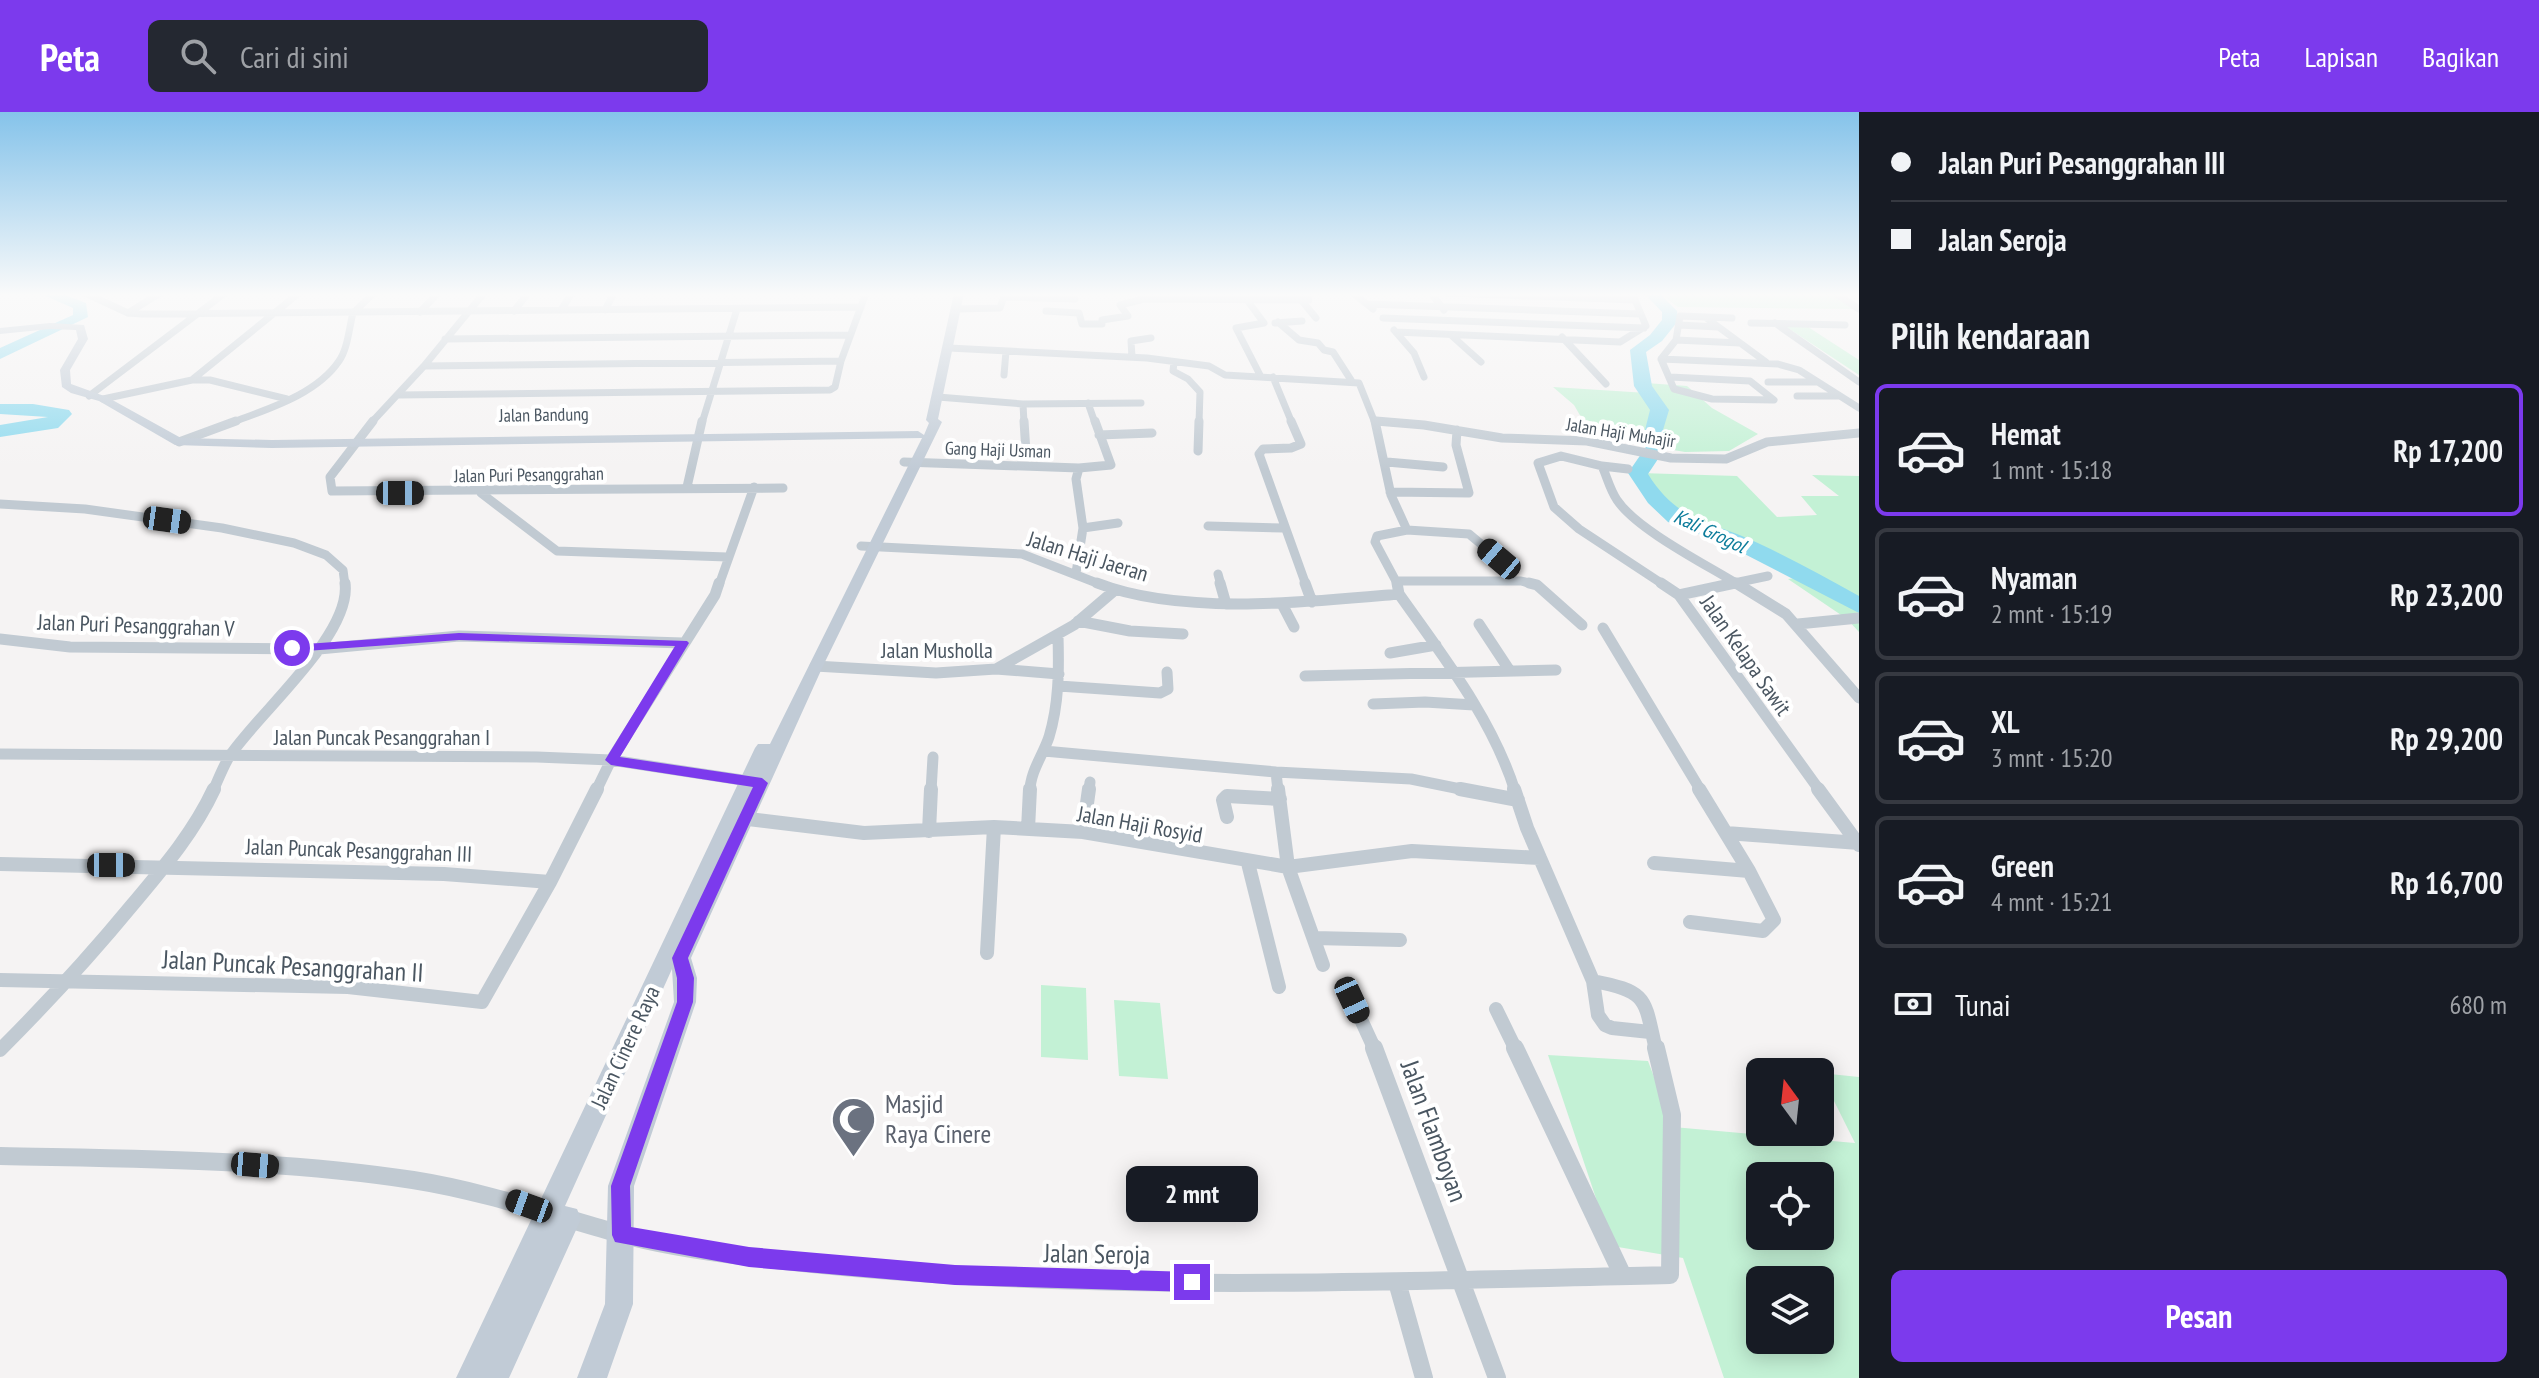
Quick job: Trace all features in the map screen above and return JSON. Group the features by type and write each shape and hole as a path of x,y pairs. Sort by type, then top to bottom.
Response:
{"main road":[{"path":"75,352 65,370 64,380 69,388 89,396"},
{"name":"Jalan Cinere Raya","path":"924,428 938,397 948,352"},
{"name":"Jalan Bandung","path":"89,396 103,399 179,442 924,428"},
{"name":"Jalan Cinere Raya","path":"493,1378 557,1216 755,782 867,546 910,463 936,422 924,428"},
{"name":"Jalan Bandung","path":"167,434 356,439"},
{"name":"Jalan Cinere Raya","path":"755,782 815,666 867,546"},
{"name":"Jalan Cinere Raya","path":"592,1378 619,1304 621,1186 685,1002 686,978 680,958 739,818"},
{"name":"Jalan Cinere Raya","path":"471,1378 557,1216"}],"street":[{"path":"89,396 148,352"},
{"path":"192,380 227,352"},
{"path":"179,442 287,399 328,376 343,352"},
{"path":"356,439 435,352"},
{"path":"687,487 699,434 724,352"},
{"path":"398,395 830,390 835,387 844,352"},
{"path":"1004,375 1006,352"},
{"path":"1029,352 1132,357 1209,366 1225,375 1351,380 1361,385 1376,421 1387,462 1390,492 1407,530"},
{"path":"1132,352 1132,357"},
{"path":"1248,352 1261,377"},
{"path":"1333,352 1351,380"},
{"path":"1413,352 1424,377"},
{"path":"1470,352 1481,362"},
{"path":"1575,352 1606,384"},
{"path":"1661,359 1666,352"},
{"path":"1752,352 1766,362"},
{"path":"1816,352 1859,382"},
{"path":"1661,359 1766,362 1799,370 1859,408"},
{"path":"1661,359 1674,389 1708,398 1774,400 1750,381 1670,377"},
{"path":"424,366 841,361"},
{"path":"1174,362 1173,371 1188,379 1200,392 1198,451"},
{"path":"1273,377 1301,441 1291,448 1259,451 1283,528 1312,602"},
{"path":"103,399 192,380 210,380 287,399"},
{"path":"1768,382 1818,382"},
{"path":"993,401 994,389"},
{"path":"1797,396 1839,396"},
{"path":"938,397 1023,404 1141,403"},
{"path":"1079,468 1109,467 1088,403"},
{"path":"1023,404 1026,452"},
{"name":"Jalan Haji Muhajir","path":"1376,421 1515,439 1557,439 1671,458 1726,459 1767,442 1859,433"},
{"path":"1390,492 1469,493 1456,445 1457,430"},
{"path":"1099,435 1152,433"},
{"name":"Jalan Puri Pesanggrahan","path":"356,439 330,477 332,491 481,493 687,487 783,488"},
{"path":"1557,439 1565,456 1628,469"},
{"name":"Jalan Kelapa Sawit","path":"1565,456 1546,457 1538,463 1554,507 1579,529 1679,595 1858,843"},
{"path":"1387,462 1443,467"},
{"name":"Gang Haji Usman","path":"910,463 1079,468 1076,479 1083,528 1076,573"},
{"path":"1602,466 1616,499 1625,510 1798,624 1859,698"},
{"name":"Jalan Puncak Pesanggrahan II","path":"68,982 348,987 482,1002 550,882 611,760 715,595 754,487"},
{"path":"481,493 557,551 727,557"},
{"path":"0,504 85,509 222,528 294,543 326,555 343,570 347,598 319,649 229,757 199,821 166,865 68,982 0,1050"},
{"path":"1083,528 1118,523"},
{"path":"1208,526 1283,528"},
{"path":"1499,559 1469,534 1407,530 1377,536 1375,542 1398,587 1455,673 1506,762 1540,858 1593,981 1598,1015 1605,1025 1650,1032 1645,1003 1636,993 1630,988 1593,981"},
{"name":"Jalan Haji Jaeran","path":"867,546 1022,554 1115,590 1226,604 1312,602 1398,587 1521,581 1537,585 1582,625"},
{"path":"1218,574 1226,604"},
{"path":"1679,595 1768,576"},
{"path":"996,669 1058,636 1101,605 1115,590"},
{"path":"1282,604 1294,627"},
{"path":"1798,624 1859,618"},
{"path":"1078,621 1130,631 1183,634"},
{"path":"1479,624 1510,671"},
{"path":"1603,628 1749,871 1774,920 1763,931 1690,922"},
{"name":"Jalan Puri Pesanggrahan V","path":"0,639 70,647 319,649 459,636 683,643"},
{"path":"1028,829 1030,782 1044,751 1059,680 1058,636"},
{"path":"1390,653 1436,645"},
{"name":"Jalan Musholla","path":"815,666 936,673 996,669 1160,693 1168,689 1167,672"},
{"path":"1305,676 1556,670"},
{"path":"1373,704 1425,702 1474,705"},
{"path":"1044,751 1276,772 1411,779 1518,800"},
{"name":"Jalan Puncak Pesanggrahan I","path":"0,754 611,760 755,782"},
{"path":"929,831 933,757"},
{"path":"1276,772 1288,867 1323,965"},
{"path":"1083,832 1090,782"},
{"path":"1227,817 1223,800 1227,796 1280,799"},
{"name":"Jalan Haji Rosyid","path":"739,818 864,833 994,827 1083,832 1248,863 1288,867 1412,851 1540,858"},
{"path":"987,953 994,827"},
{"path":"1726,833 1858,843"},
{"path":"1248,863 1279,987"},
{"path":"1654,863 1749,871"},
{"name":"Jalan Puncak Pesanggrahan III","path":"0,864 166,865 444,874 550,882"},
{"path":"1314,938 1400,940"},
{"path":"0,980 68,982"},
{"name":"Jalan Flamboyan","path":"1352,1000 1384,1069 1497,1378"},
{"path":"1496,1009 1622,1274"},
{"name":"Jalan Seroja","path":"0,1156 223,1161 413,1180 511,1200 622,1235 749,1257 985,1277 1271,1284 1670,1275 1672,1115 1650,1032"},
{"path":"1397,1282 1424,1378"}],"green space":[{"path":"1824,352 1847,352 1859,360 1859,375"},
{"path":"1646,383 1687,386 1712,408 1758,434 1729,451 1685,452 1592,436 1574,405 1553,387 1647,393"},
{"path":"1640,473 1737,476 1777,517 1817,515 1801,496 1839,496 1812,475 1859,476 1859,632 1847,619 1788,579 1812,576 1770,553 1689,522 1666,504"},
{"path":"1041,985 1086,988 1088,1060 1041,1057"},
{"path":"1114,1000 1160,1003 1168,1079 1119,1076"},
{"path":"1548,1055 1648,1061 1673,1127 1746,1133 1746,1146 1834,1146 1834,1141 1855,1143 1834,1101 1834,1074 1859,1077 1859,1378 1724,1378 1683,1258 1612,1246"}],"waterway":[{"path":"0,354 4,352"},
{"name":"Kali Grogol","path":"1638,352 1643,386 1660,410 1654,430 1658,444 1650,460 1638,473 1655,499 1676,518 1753,549 1859,606"},
{"path":"0,409 33,409 63,414 51,424 0,431"}],"place":[{"name":"Masjid Raya Cinere","path":"854,1158"}],"route":[{"path":"292,648 319,649 459,636 683,643 611,760 762,783 680,958 686,978 685,1002 621,1186 622,1235 749,1257 955,1275 1192,1282"}]}
